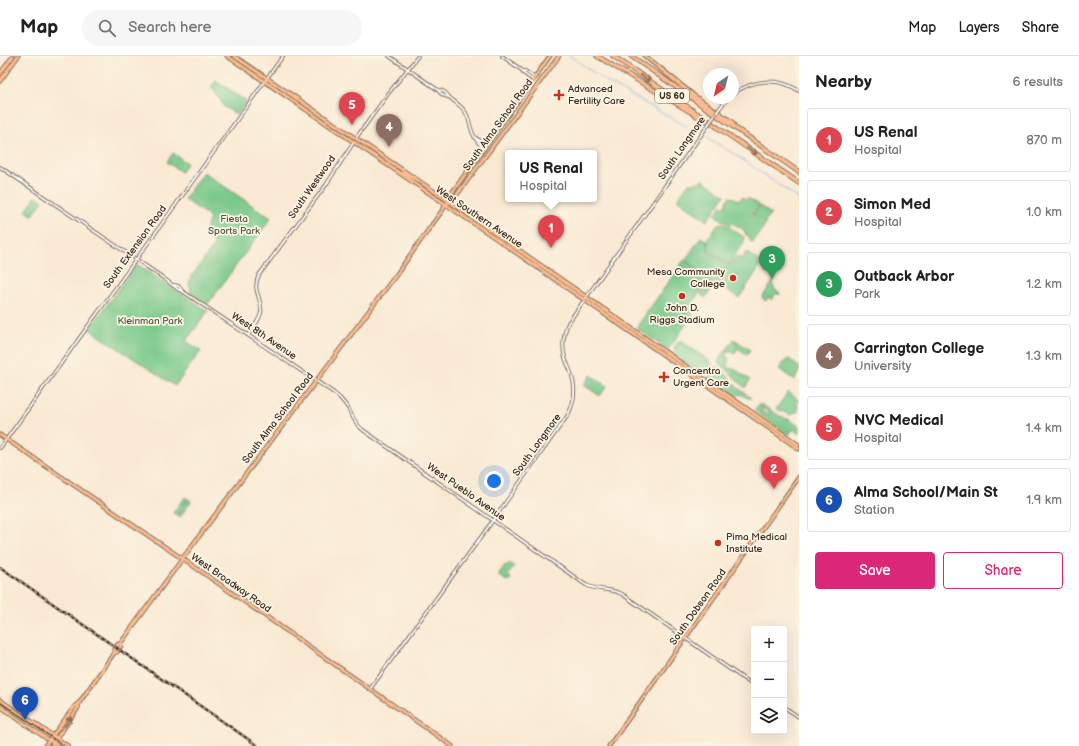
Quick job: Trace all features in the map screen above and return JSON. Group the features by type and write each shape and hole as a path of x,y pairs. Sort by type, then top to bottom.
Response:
{"highway":[{"path":"597,56 730,136"},
{"name":"US 60","path":"613,56 773,165 799,185"},
{"name":"US 60","path":"631,56 799,171"},
{"path":"645,56 694,96 732,122 738,130"}],"main road":[{"path":"0,74 13,56"},
{"path":"0,81 18,56"},
{"name":"West Southern Avenue","path":"227,56 319,119 368,149 375,151 420,181 585,298 610,318 799,450"},
{"name":"West Southern Avenue","path":"234,56 322,115 382,161 629,327 799,445"},
{"name":"South Alma School Road","path":"45,746 75,706 79,703 114,653 117,652 121,646 120,644 182,558 396,275 447,205 449,197 550,56"},
{"name":"South Alma School Road","path":"449,201 453,200 558,56"},
{"path":"282,94 297,101 299,100"},
{"path":"319,119 322,115"},
{"path":"382,161 399,170 402,169"},
{"path":"401,174 420,181"},
{"path":"610,318 613,318 626,327 629,327"},
{"path":"769,428 784,435"},
{"name":"West Broadway Road","path":"0,435 182,558 452,746"},
{"name":"South Dobson Road","path":"609,746 799,477"},
{"path":"0,700 51,738 58,746"},
{"name":"South Alma School Road","path":"54,742 78,708 79,703"},
{"path":"0,706 51,738 54,742 68,746"}],"street":[{"name":"South Extension Road","path":"0,448 283,56"},
{"path":"389,56 446,97 449,97 461,107 467,114 471,130 476,140 484,149"},
{"name":"South Westwood","path":"248,335 258,320 261,312 255,286 259,275 323,188 388,94 418,56"},
{"path":"502,56 523,71 523,73 534,79"},
{"path":"739,90 746,86 764,82 788,85 799,92"},
{"name":"South Longmore","path":"370,689 565,420 574,400 573,379 565,357 563,346 565,330 569,320 723,104"},
{"path":"476,138 487,145"},
{"name":"West 8th Avenue","path":"0,167 179,290 316,381 341,399 350,414"},
{"name":"West Pueblo Avenue","path":"350,414 363,430 576,579 590,588 609,590 619,593 685,638"},
{"path":"685,638 751,684"},
{"path":"787,709 799,717"}],"green space":[{"path":"216,80 247,102 237,115 224,107 216,93 211,88"},
{"path":"173,153 187,163 181,172 167,162"},
{"name":"Fiesta Sports Park","path":"203,172 271,218 207,305 189,293 191,290 189,284 190,279 215,244 207,238 205,233 210,217 184,199"},
{"path":"703,180 725,195 707,221 678,200 689,183 696,183"},
{"path":"36,196 43,201 32,215 26,211"},
{"path":"729,197 735,198 739,201 742,197 746,200 748,198 759,205 753,214 754,215 760,206 771,214 753,242 750,241 749,236 746,235 744,230 732,223 730,225 715,215 721,206 725,206 727,204"},
{"path":"723,223 744,237 744,242 730,262 726,262 709,250 707,240 718,224"},
{"path":"701,237 706,240 708,251 725,263 730,264 721,272 706,297 704,297 700,294 702,290 704,291 707,287 705,284 682,318 688,310 693,313 692,315 669,349 667,349 636,328 684,260 697,270 696,272 703,282 705,278 699,274 700,272 711,279 686,259"},
{"path":"746,252 760,262 761,265 739,298 717,283 721,274 737,256 742,259"},
{"name":"Kleinman Park","path":"137,264 208,311 186,341 201,351 175,386 89,329"},
{"path":"774,280 774,288 780,293 779,295 776,293 772,300 768,297 766,301 762,298"},
{"path":"734,339 737,341 750,350 747,355 738,348 735,354 727,349"},
{"path":"680,340 712,363 707,372 703,370 700,373 674,355 676,351 673,349"},
{"path":"726,350 729,351 726,356 729,360 727,363 729,368 736,370 750,380 745,388 718,363"},
{"path":"789,359 799,367 799,372 794,380 779,369 785,361"},
{"path":"716,366 725,373 737,387 751,398 747,398 743,395 735,396 731,394 731,391 728,393 724,390 727,385 723,390 707,378"},
{"path":"591,375 607,386 600,396 584,385"},
{"path":"788,392 798,400 798,411 791,415 776,409"},
{"path":"759,404 765,414 770,414 768,411 763,409 761,404 799,426 799,434 793,429 789,435 755,411 754,410"},
{"path":"185,497 191,501 180,517 177,515 181,510 176,515 173,513"},
{"path":"509,563 514,566 508,575 511,578 508,582 498,575 505,565 506,566"}],"waterway":[{"path":"570,56 607,82 695,131"},
{"path":"708,138 740,158 799,199"}],"tram line":[{"path":"0,702 64,746"}],"railway":[{"path":"0,567 258,746"}],"place":[{"name":"Advanced Fertility Care","path":"559,95"},
{"name":"NVC Medical","path":"352,125"},
{"name":"Carrington College","path":"389,147"},
{"name":"US Renal","path":"551,248"},
{"name":"Mesa Community College","path":"733,278"},
{"name":"Outback Arbor","path":"772,279"},
{"name":"John D. Riggs Stadium","path":"682,296"},
{"name":"Concentra Urgent Care","path":"664,377"},
{"name":"Simon Med","path":"774,489"},
{"name":"Pima Medical Institute","path":"718,543"},
{"name":"Alma School/Main St","path":"25,720"}]}
